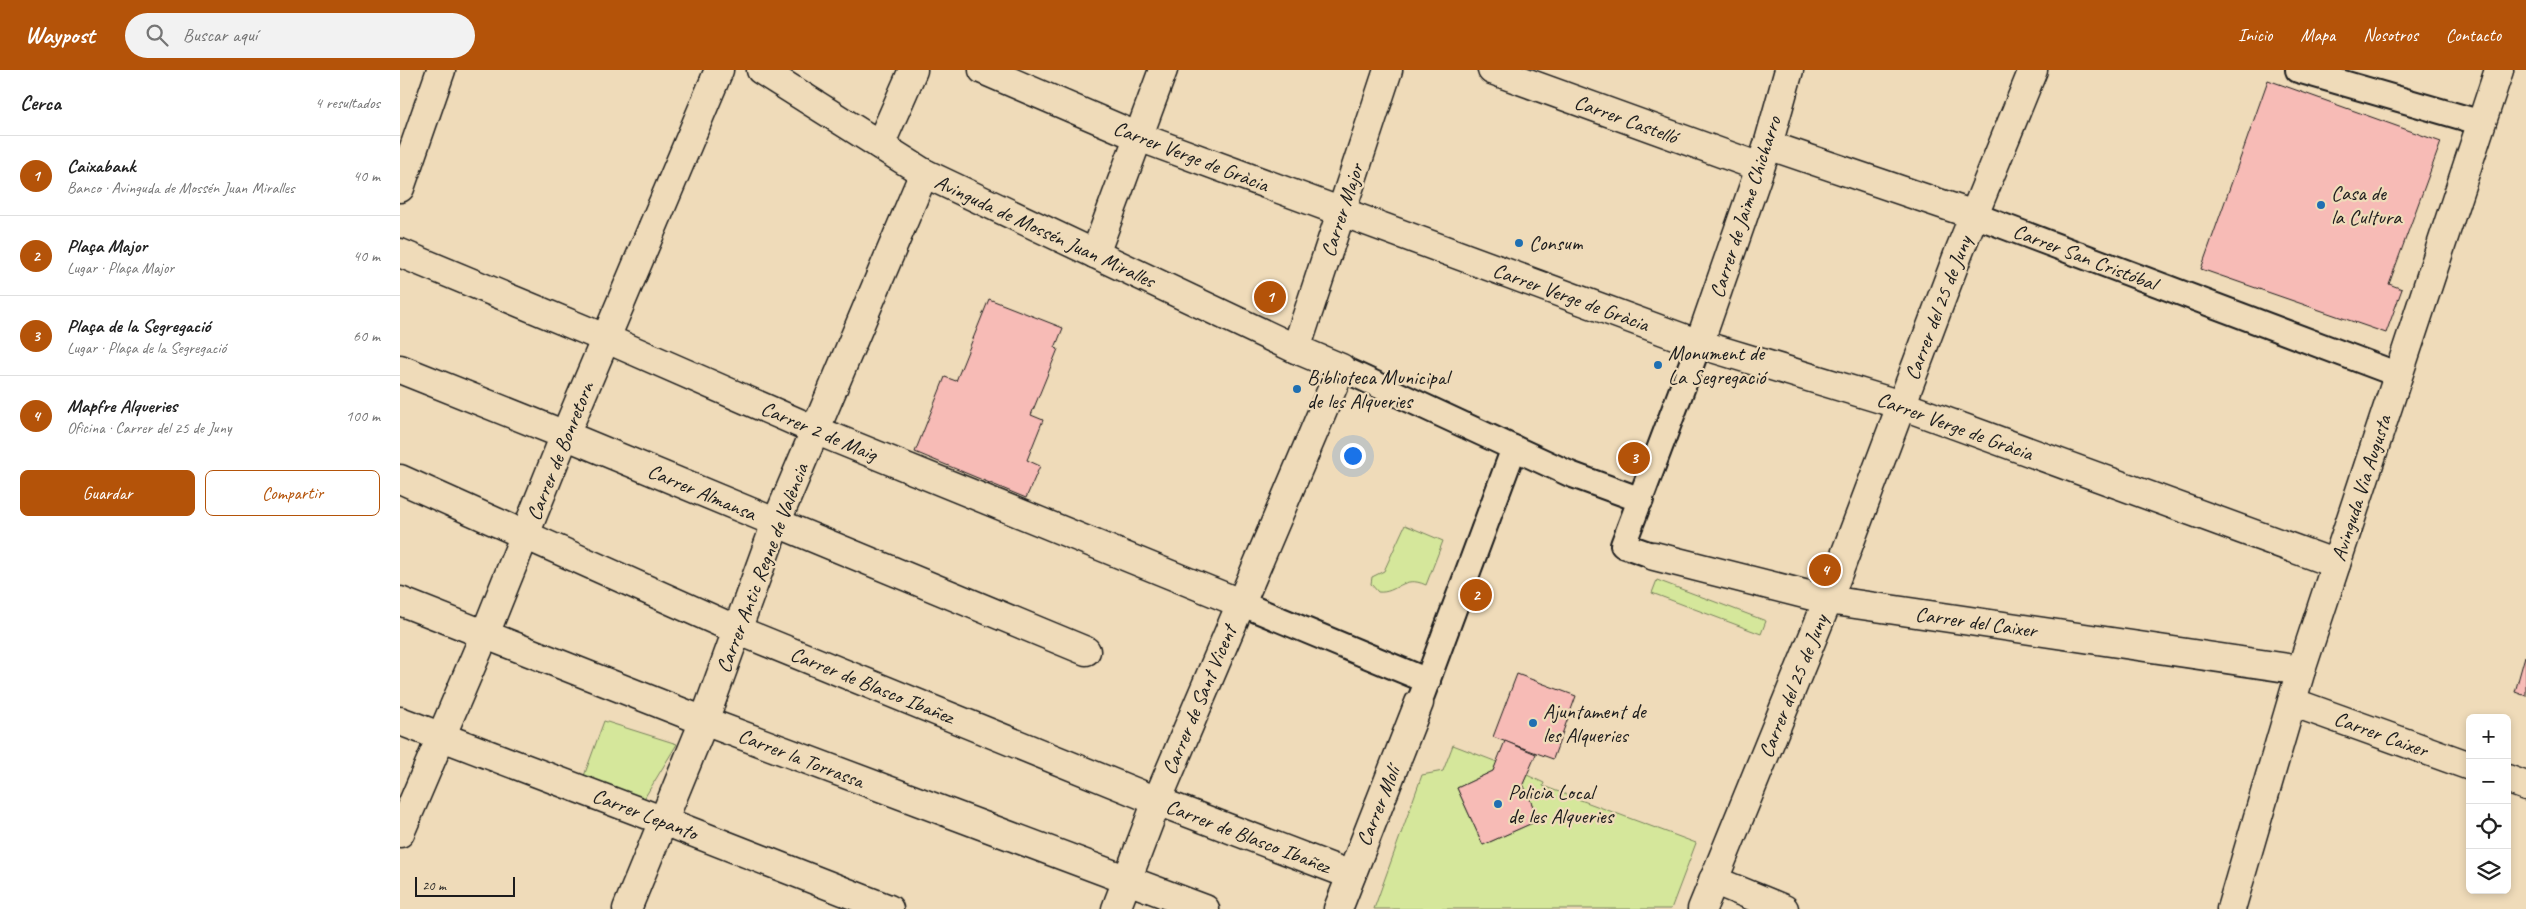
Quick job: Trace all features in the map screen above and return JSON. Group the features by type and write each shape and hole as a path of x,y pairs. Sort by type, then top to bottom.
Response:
{"street":[{"path":"400,188 441,70"},
{"name":"Carrer de Bonretorn","path":"400,833 485,634 565,434 720,70"},
{"name":"Avinguda de Mossén Juan Miralles","path":"762,70 924,173 1296,349 1341,368"},
{"path":"880,146 912,70"},
{"name":"Carrer Verge de Gràcia","path":"983,70 1138,137 1700,344 1901,405 2336,564"},
{"path":"1094,254 1163,70"},
{"name":"Carrer Major","path":"1296,349 1388,70"},
{"name":"Carrer Castelló","path":"1492,70 1764,156"},
{"name":"Carrer de Jaime Chicharro","path":"1700,344 1764,156 1789,70"},
{"name":"Carrer del 25 de Juny","path":"1702,909 1828,600 1974,215 2033,70"},
{"path":"2298,70 2482,123"},
{"name":"Avinguda Via Augusta","path":"2231,909 2301,670 2499,70"},
{"name":"Carrer San Cristóbal","path":"1764,156 1974,215 2399,374"},
{"name":"Carrer Antic Regne de València","path":"627,909 704,722 776,523 924,173"},
{"name":"Carrer 2 de Maig","path":"400,253 607,339 815,430 1240,603"},
{"path":"1654,556 1623,545 1700,344"},
{"path":"1341,368 1570,474 1641,500"},
{"name":"Carrer de Sant Vicent","path":"1116,909 1157,801 1341,368"},
{"name":"Carrer Almansa","path":"400,369 565,434 1086,651"},
{"path":"1240,603 1424,692 1514,448"},
{"name":"Carrer de Blasco Ibañez","path":"400,479 737,630 1157,801 1350,875"},
{"name":"Carrer del Caixer","path":"1654,556 1828,600 2301,670"},
{"name":"Carrer la Torrassa","path":"400,601 704,722 1205,909"},
{"name":"Carrer Molí","path":"1338,909 1424,692"},
{"name":"Carrer Caixer","path":"2292,702 2466,765"},
{"name":"Carrer Lepanto","path":"400,721 889,909"},
{"path":"2511,780 2526,786"},
{"path":"1713,880 1784,909"}],"green space":[{"path":"1405,525 1443,541 1426,585 1411,582 1385,592 1378,592 1371,584 1372,577 1384,571"},
{"path":"1657,580 1766,621 1761,634 1652,593"},
{"path":"604,721 677,744 636,812 580,787"},
{"path":"1453,745 1497,762 1493,771 1457,788 1483,845 1539,820 1523,784 1527,775 1544,783 1543,786 1696,843 1671,909 1374,909 1422,775 1443,771"}],"building":[{"name":"Casa de la Cultura","path":"2268,80 2441,142 2389,284 2402,289 2386,333 2201,269"},
{"path":"989,299 1063,328 1055,348 1058,349 1031,415 1043,420 1027,460 1040,466 1026,498 915,452 945,377 956,381"},
{"path":"2526,657 2526,696 2515,692"},
{"name":"Ajuntament de les Alqueries","path":"1517,674 1576,696 1553,759 1493,737"},
{"name":"Policia Local de les Alqueries","path":"1505,741 1536,754 1523,784 1539,820 1483,845 1457,788 1493,771"}],"place":[{"name":"Casa de la Cultura","path":"2321,205"},
{"name":"Consum","path":"1519,243"},
{"name":"Caixabank","path":"1270,297"},
{"name":"Monument de La Segregació","path":"1658,365"},
{"name":"Biblioteca Municipal de les Alqueries","path":"1297,389"},
{"name":"Plaça de la Segregació","path":"1634,458"},
{"name":"Mapfre Alqueries","path":"1825,570"},
{"name":"Plaça Major","path":"1476,595"},
{"name":"Ajuntament de les Alqueries","path":"1533,723"},
{"name":"Policia Local de les Alqueries","path":"1498,804"}]}
